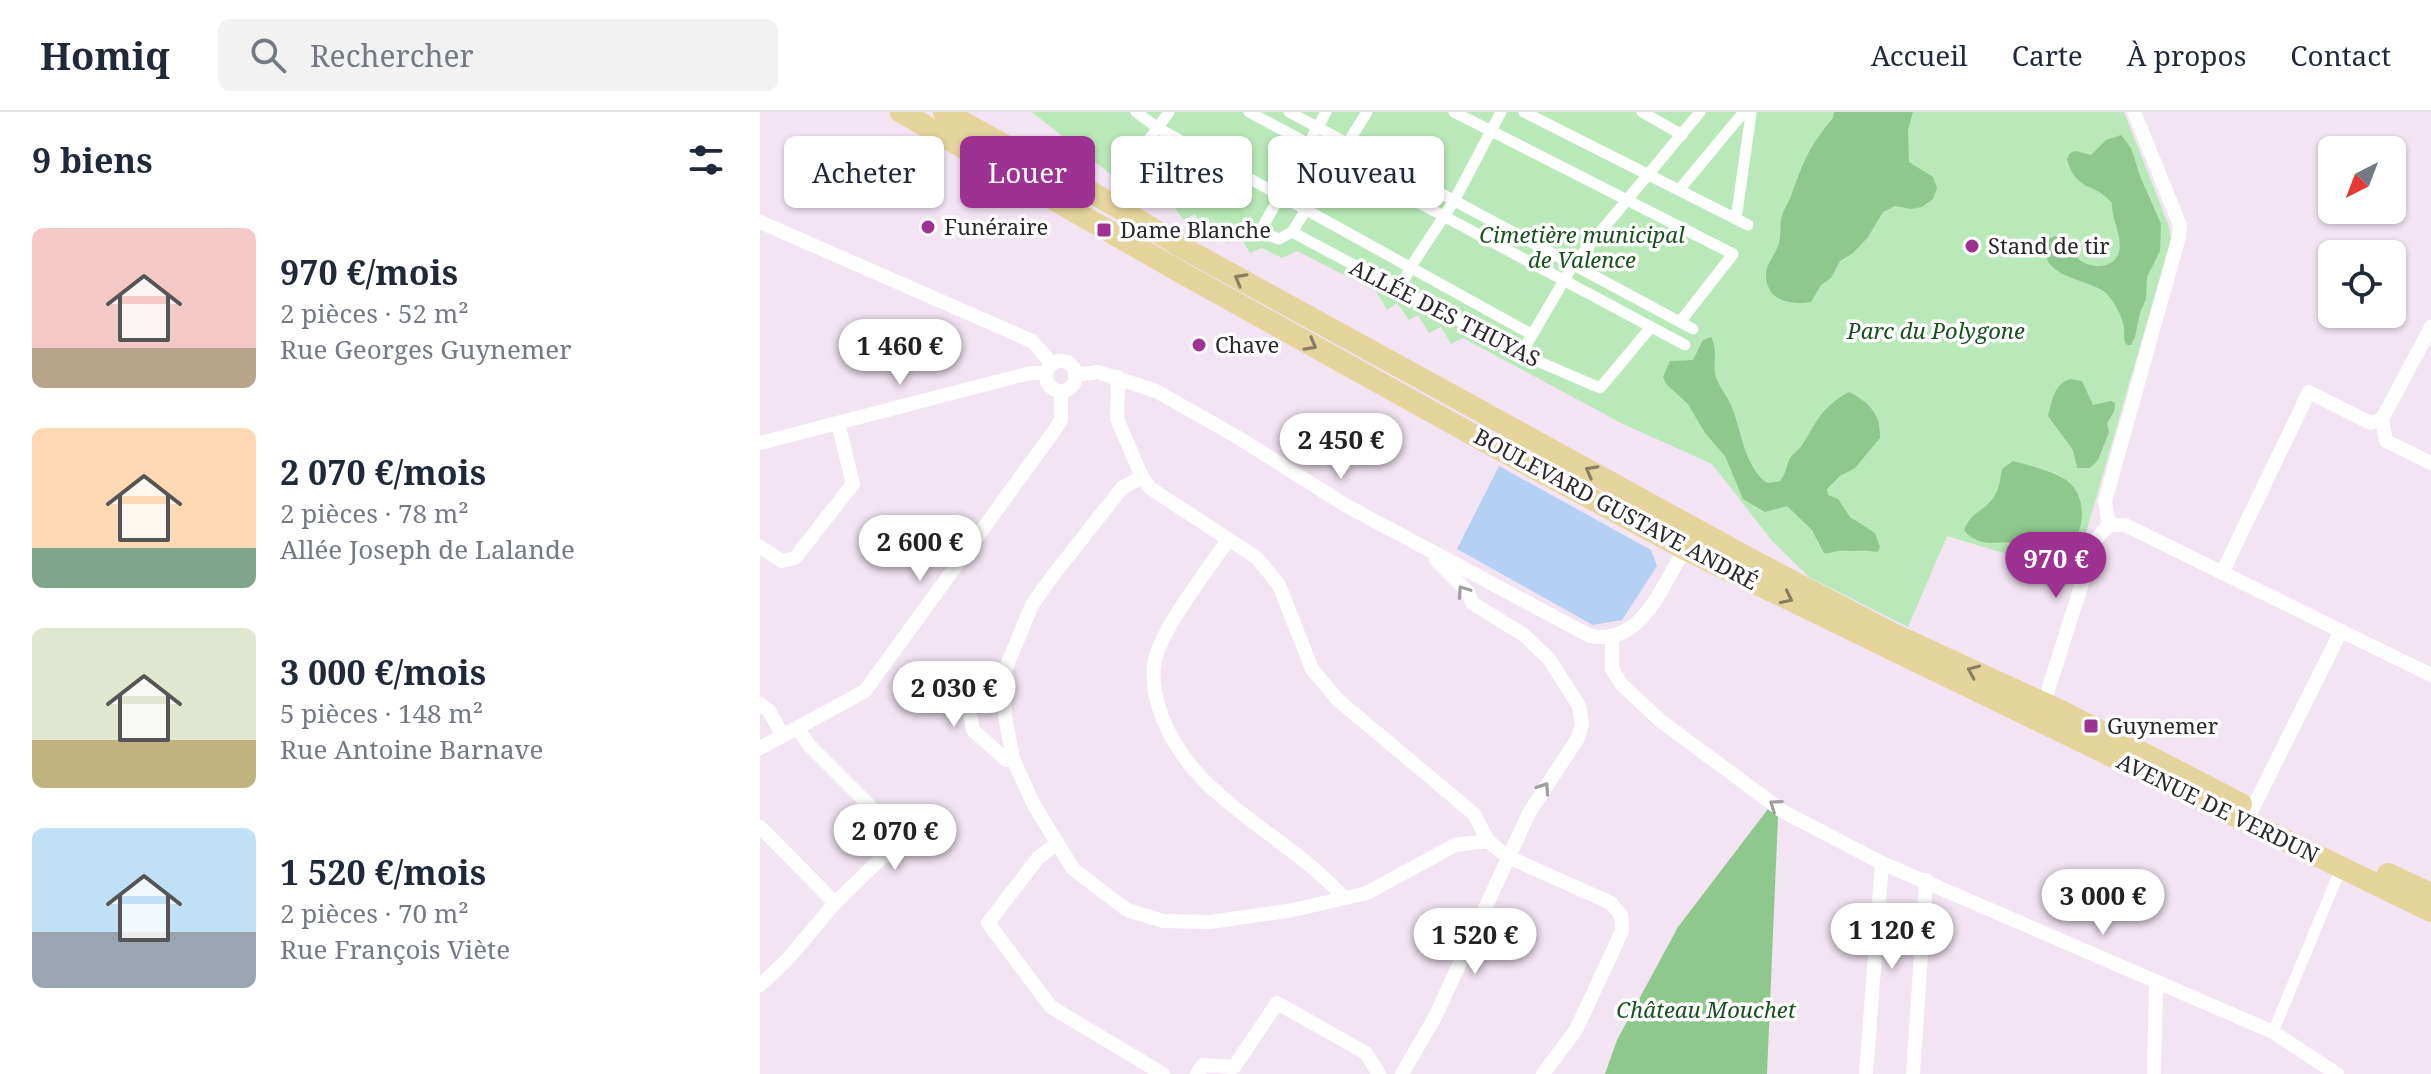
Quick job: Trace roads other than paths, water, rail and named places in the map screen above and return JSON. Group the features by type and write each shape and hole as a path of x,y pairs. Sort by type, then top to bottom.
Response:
{"main road":[{"name":"BOULEVARD GUSTAVE ANDRÉ","path":"901,112 1220,295 1486,442 1688,546 1903,647 2044,703"},
{"name":"BOULEVARD GUSTAVE ANDRÉ","path":"944,112 2005,704"},
{"name":"AVENUE DE VERDUN","path":"2044,703 2341,868 2431,911"},
{"name":"AVENUE DE VERDUN","path":"2005,704 2250,816 2431,894"}],"street":[{"path":"1136,112 1158,128 1268,189"},
{"path":"1152,136 1169,112"},
{"path":"1249,112 1295,136"},
{"path":"1289,112 1334,136"},
{"path":"1312,136 1326,112"},
{"path":"1352,136 1367,112"},
{"path":"1454,112 1733,254 1680,322"},
{"path":"1399,291 1410,268 1454,201 1501,112"},
{"path":"1642,112 1682,135"},
{"path":"1521,354 1573,265 1700,112"},
{"path":"2109,525 2105,501 2180,225 2134,112"},
{"path":"1679,190 1743,113 1751,114 1736,219"},
{"path":"1531,114 1748,225"},
{"path":"1444,196 1693,329"},
{"path":"1273,208 1260,232 1279,239 1292,232 1307,208"},
{"path":"1300,208 1531,334"},
{"path":"1429,208 1685,345"},
{"path":"760,222 1032,341 1049,368 1046,381 1050,387 1061,391 1072,386 1075,375 1071,364 1064,361 1049,368 760,443"},
{"name":"ALLÉE DES THUYAS","path":"1292,232 1521,354 1600,388 1651,327"},
{"path":"2431,327 2382,419 2386,441 2431,463"},
{"path":"1075,375 1098,372 1156,391 1239,438 1345,505 1590,636 1612,638 1630,630 1641,619 1695,536 1757,563"},
{"path":"1118,377 1117,419 1142,477 1163,498 1257,558 1270,571 1279,585 1312,669 1338,700 1474,814 1488,841 1508,857 1611,903 1621,915 1622,931 1576,1030 1543,1074"},
{"path":"760,748 865,691 1054,431 1061,420 1061,391"},
{"path":"2222,573 2309,392 2371,423 2382,419"},
{"path":"760,547 782,561 795,558 853,484 838,423"},
{"path":"1013,759 1006,760 973,730 969,709 1003,675 1032,605 1051,578 1122,488 1142,477"},
{"path":"2005,704 2035,707 2044,703 2096,539 2109,525 2125,525 2431,675"},
{"path":"1228,540 1164,636 1155,658 1153,677 1157,703 1165,725 1202,780 1226,803 1325,877 1344,898"},
{"path":"1402,1074 1435,1017 1508,857 1544,787 1578,738 1582,724 1579,706 1549,659 1524,635 1472,603 1468,592 1425,548"},
{"path":"2250,816 2341,631"},
{"path":"1612,638 1612,669 1622,685 1662,722 1784,812 1882,863 2273,1032 2337,1074"},
{"path":"1003,675 1005,716 1013,759 1056,844 1073,869 1127,910 1163,921 1210,922 1293,910 1367,893 1455,845 1488,841"},
{"path":"760,704 769,711 783,736"},
{"path":"760,985 786,961 835,903 894,846 897,839 895,831 809,745 798,729"},
{"path":"760,827 835,903"},
{"path":"1056,844 1038,858 988,923 1051,1007 1163,1074"},
{"path":"1866,1074 1882,863"},
{"path":"2273,1032 2341,868"},
{"path":"1913,1074 1926,880"},
{"path":"2154,1074 2156,981"},
{"path":"1197,1074 1203,1065 1234,1067 1277,1003 1366,1053 1379,1074"}],"water":[{"path":"1499,466 1651,550 1657,566 1622,620 1593,625 1457,549"}],"place":[{"name":"Funéraire","path":"928,227"},
{"name":"Dame Blanche","path":"1104,230"},
{"name":"Stand de tir","path":"1972,246"},
{"name":"Chave","path":"1199,345"},
{"name":"Guynemer","path":"2091,726"}],"park label":[{"name":"Cimetière municipal de Valence","path":"1582,248"},
{"name":"Parc du Polygone","path":"1936,331"},
{"name":"Château Mouchet","path":"1706,1010"}]}
